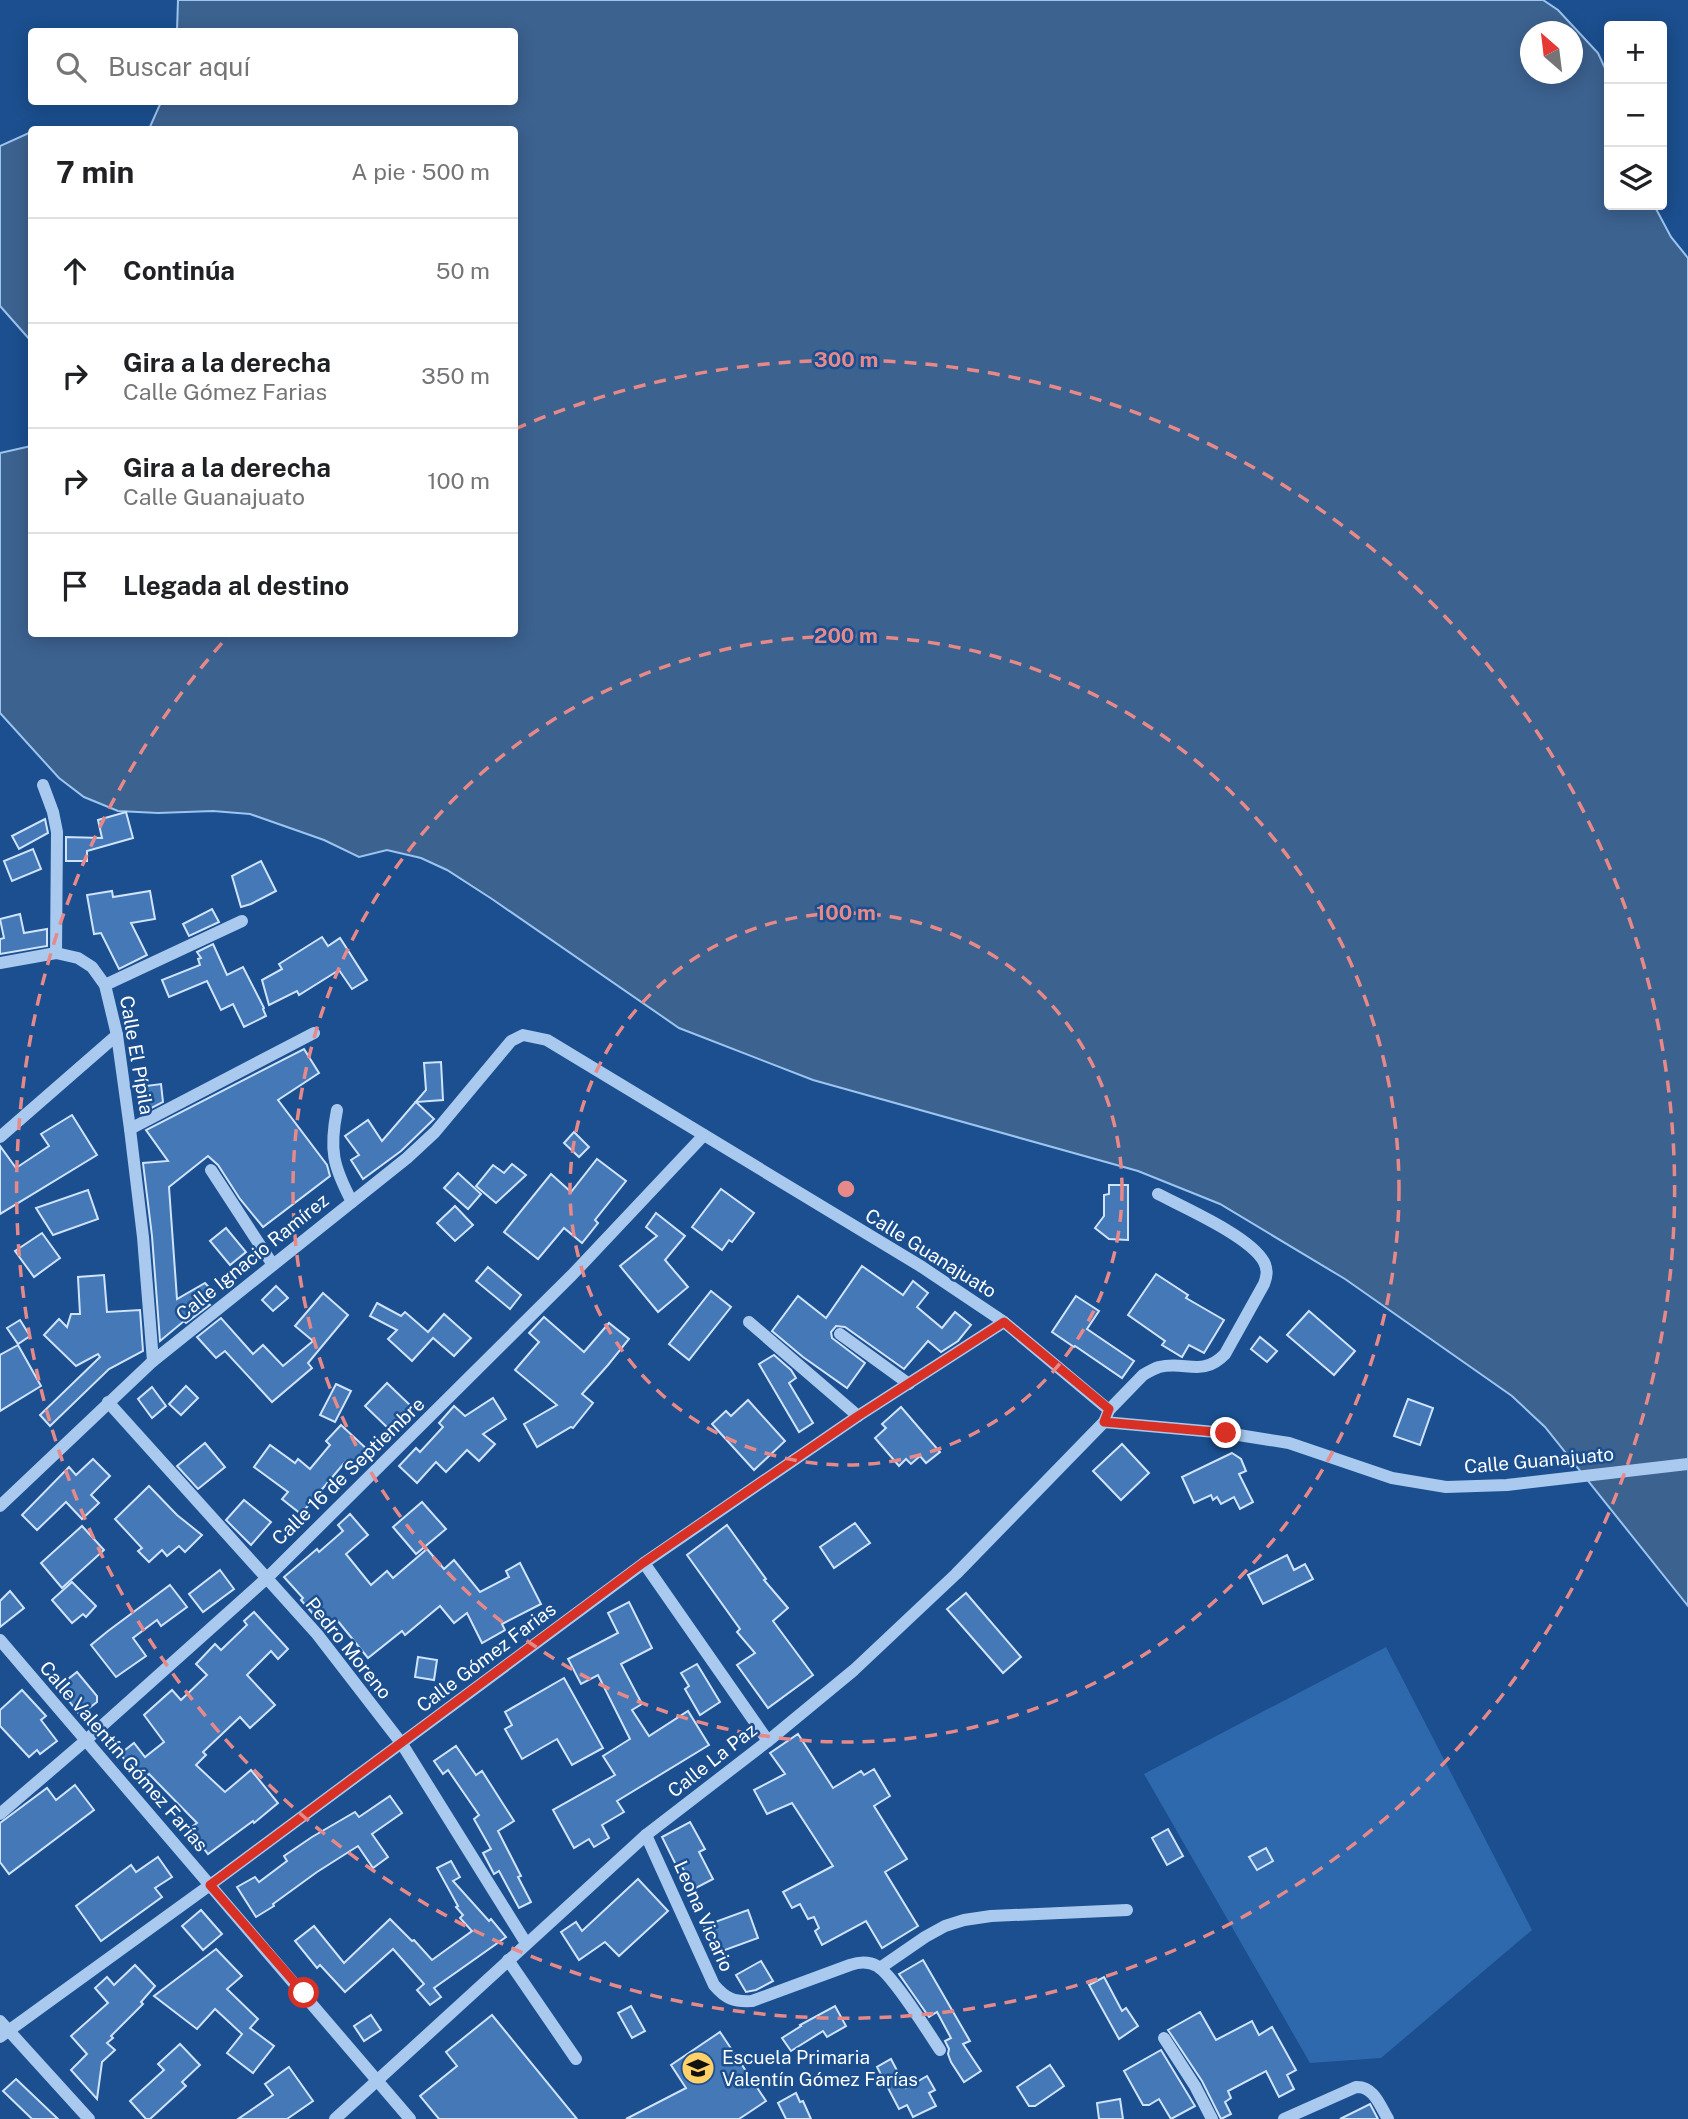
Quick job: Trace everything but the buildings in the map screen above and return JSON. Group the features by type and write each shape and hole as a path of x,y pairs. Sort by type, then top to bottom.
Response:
{"street":[{"path":"0,963 56,953 57,832 43,785"},
{"path":"105,985 242,920"},
{"name":"Calle El Pípila","path":"56,953 78,958 92,967 105,985 117,1035 143,1237 153,1361"},
{"path":"130,1129 314,1033"},
{"path":"0,1137 117,1035"},
{"name":"Calle Guanajuato","path":"523,1035 547,1040 922,1267 1004,1322 1107,1416 1289,1443 1392,1478 1446,1487 1507,1485 1688,1464"},
{"name":"Calle Ignacio Ramírez","path":"0,1506 153,1361 407,1158 435,1132 511,1041 523,1035"},
{"path":"337,1110 332,1149 338,1175 352,1202"},
{"name":"Calle 16 de Septiembre","path":"0,1814 267,1578 572,1275 704,1135"},
{"path":"211,1170 273,1265"},
{"name":"Calle La Paz","path":"335,2119 646,1835 768,1741 854,1670 956,1574 1143,1375 1159,1367 1207,1367 1219,1360 1264,1284 1267,1276 1264,1262 1250,1245 1158,1194"},
{"path":"749,1322 858,1416"},
{"name":"Calle Gómez Farias","path":"3,2030 210,1885 643,1563 858,1416 1004,1322"},
{"path":"840,1334 909,1384"},
{"name":"Pedro Moreno","path":"108,1402 317,1634 401,1744 526,1943"},
{"path":"643,1563 768,1741"},
{"name":"Calle Valentín Gómez Farías","path":"0,1640 410,2119"},
{"name":"Leona Vicario","path":"646,1835 714,1985 724,1997 735,2002 752,2001 858,1962 874,1964 880,1968"},
{"path":"940,2050 898,1989 880,1968 935,1932 964,1920 991,1916 1127,1910"},
{"path":"509,1960 576,2059"},
{"path":"3,2030 89,2119"},
{"path":"1164,2038 1195,2086 1212,2119"},
{"path":"1284,2119 1356,2087 1365,2087 1374,2095 1388,2119"}],"shaded area":[{"path":"178,0 1543,0 1568,21 1520,21 1520,84 1583,84 1583,37 1598,53 1604,66 1604,210 1657,210 1671,237 1688,258 1688,1606 1545,1427 1512,1396 1345,1279 1220,1204 1138,1171 813,1080 679,1028 492,899 447,870 421,858 387,850 359,857 324,840 250,814 213,811 118,811 84,797 59,778 0,713 0,453 28,447 28,637 518,637 518,126 150,126 160,105 518,105 518,28 177,28"},
{"path":"28,133 28,338 0,306 0,146"},
{"path":"1386,1647 1532,1930 1381,2058 1310,2063 1144,1774"}],"place":[{"name":"Escuela Primaria Valentín Gómez Farías","path":"698,2068"}],"route":[{"path":"304,1993 210,1885 643,1563 858,1416 1004,1322 1109,1409 1104,1422 1226,1433"}]}
